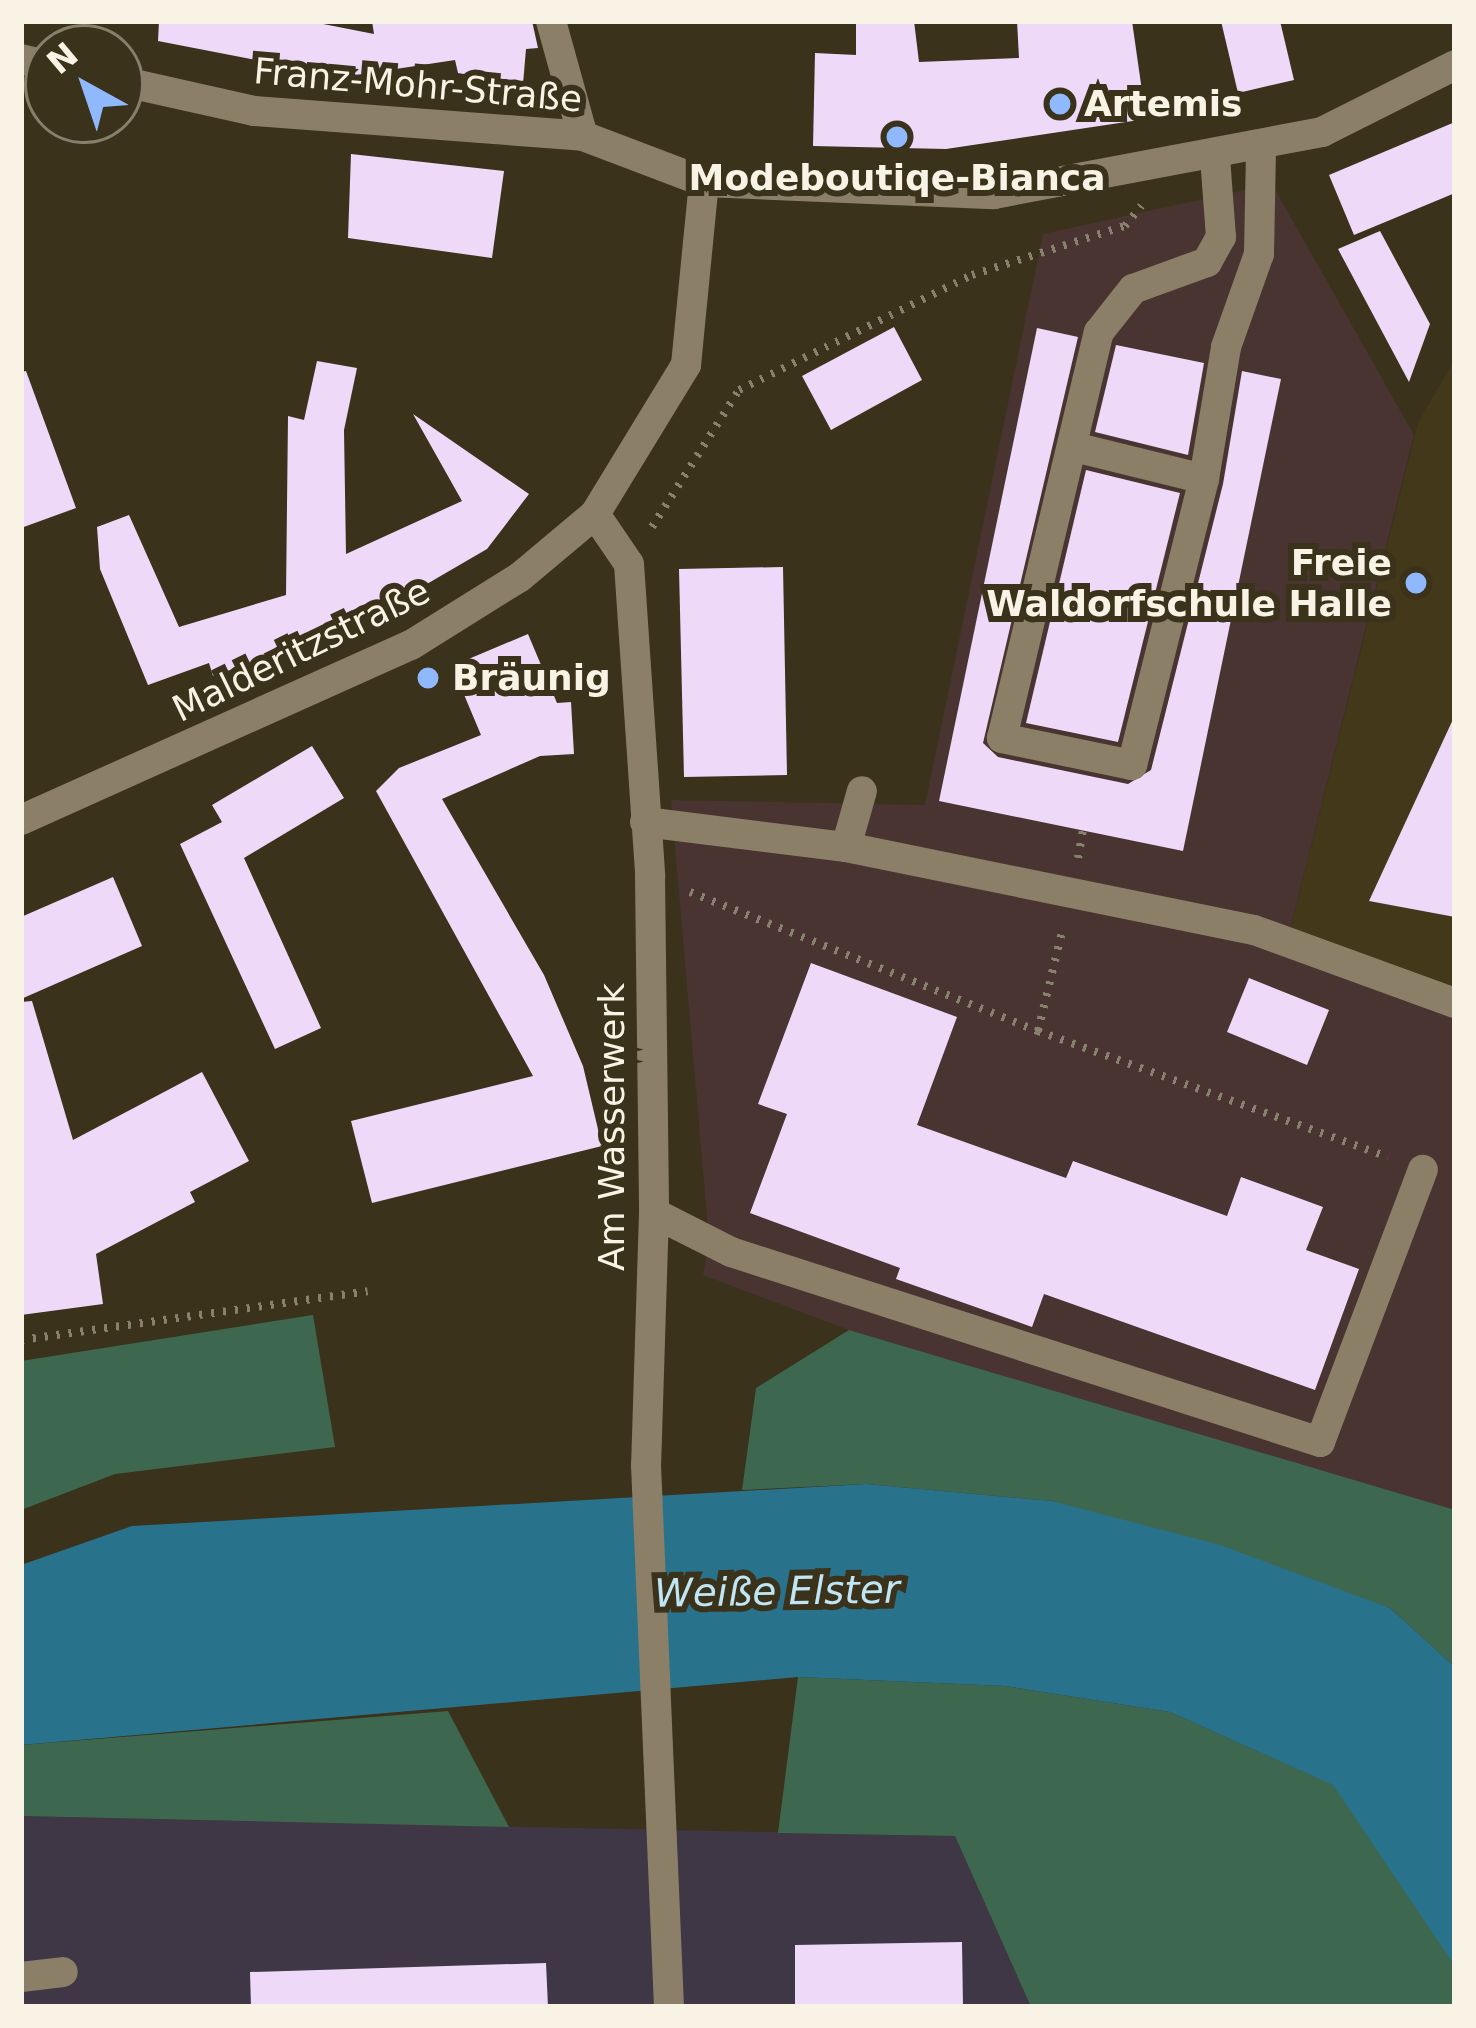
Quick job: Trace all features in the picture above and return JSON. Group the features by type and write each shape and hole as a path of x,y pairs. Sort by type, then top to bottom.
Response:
{"street":[{"path":"551,21 583,136"},
{"name":"Franz-Mohr-Straße","path":"144,86 254,111 583,136 704,182 994,194 1174,166 1322,132 1450,73"},
{"path":"1215,158 1221,237 1207,262 1133,289 1111,308 1003,738 1132,765 1204,479 1226,347 1259,254 1261,147"},
{"name":"Malderitzstraße","path":"21,820 411,645 520,577 595,514 686,365 704,182"},
{"path":"1074,447 1204,479"},
{"path":"595,514 629,564"},
{"name":"Am Wasserwerk","path":"629,564 650,876 653,1213 646,1465 669,2007"},
{"path":"846,847 862,791"},
{"path":"645,822 846,847 1254,930 1455,1003"},
{"path":"653,1213 731,1252 1320,1442 1423,1170"},
{"path":"21,1977 63,1972"}],"path":[{"path":"629,564 739,390 972,275 1125,226 1174,166"},
{"path":"650,876 1038,1031 1423,1170"},
{"path":"21,1340 368,1291"}],"shaded area":[{"path":"1272,184 1414,435 1288,938 1455,990 1455,1510 849,1330 703,1275 709,1240 671,800 925,805 1043,234"},
{"name":"Freie Waldorfschule Halle","path":"1455,359 1455,990 1288,939 1418,423"},
{"path":"21,1816 955,1836 1031,2007 21,2007"}],"green space":[{"path":"313,1315 335,1447 115,1474 21,1510 21,1361"},
{"path":"849,1330 1455,1510 1455,1667 1390,1608 1052,1501 866,1484 742,1490 756,1388"},
{"path":"798,1677 1005,1686 1170,1712 1334,1785 1436,1927 1455,1966 1455,2007 1031,2007 955,1836 778,1833"},
{"path":"448,1711 509,1827 21,1816 21,1745"}],"water":[{"name":"Weiße Elster","path":"866,1484 1052,1501 1220,1545 1390,1608 1455,1667 1455,1966 1333,1785 1170,1712 1005,1686 798,1677 21,1745 21,1565 132,1526"}],"building":[{"path":"159,21 308,21 374,34 372,21 532,21 538,48 526,49 523,84 458,73 455,60 343,77 158,41"},
{"path":"856,21 914,21 919,62 1019,58 1017,21 1132,21 1146,119 946,149 813,146 815,53 856,55"},
{"path":"1221,21 1280,21 1294,80 1238,93"},
{"path":"1455,122 1455,193 1354,235 1329,175"},
{"path":"351,154 504,171 492,258 348,238"},
{"path":"1380,231 1430,324 1409,382 1338,249"},
{"path":"894,327 922,380 831,430 802,376"},
{"path":"1037,328 1078,337 983,743 998,757 1128,784 1151,770 1223,484 1242,371 1281,379 1183,851 939,801"},
{"path":"1116,345 1204,363 1188,455 1095,432"},
{"path":"317,361 357,368 344,430 346,554 462,501 413,414 529,494 487,549 353,627 213,676 209,663 148,685 100,569 97,527 129,515 179,627 286,595 288,416 304,420"},
{"path":"26,371 76,508 21,528 21,372"},
{"path":"1086,470 1180,493 1118,742 1026,723"},
{"path":"783,567 787,775 684,777 679,569"},
{"path":"528,634 557,703 571,702 574,754 540,756 442,799 544,975 583,1066 602,1146 372,1203 351,1121 533,1076 376,791 399,768 481,735 452,666"},
{"path":"1455,715 1455,917 1369,901"},
{"path":"312,746 344,798 244,858 321,1028 275,1049 180,844 222,822 212,805"},
{"path":"113,877 142,946 21,999 21,917"},
{"path":"811,963 957,1017 917,1125 1066,1178 1073,1161 1227,1216 1241,1177 1323,1207 1306,1250 1359,1269 1315,1390 1044,1294 1032,1327 896,1279 900,1268 750,1213 787,1114 758,1104"},
{"path":"1249,978 1329,1010 1307,1065 1227,1032"},
{"path":"32,1001 73,1140 202,1072 249,1161 190,1192 195,1202 96,1254 103,1304 21,1315 21,1002"},
{"path":"962,1942 963,2007 795,2007 795,1945"},
{"path":"546,1963 548,2007 251,2007 250,1972"}],"place":[{"name":"Artemis","path":"1060,104"},
{"name":"Modeboutiqe-Bianca","path":"897,137"},
{"name":"Freie Waldorfschule Halle","path":"1416,583"},
{"name":"Bräunig","path":"428,678"}]}
